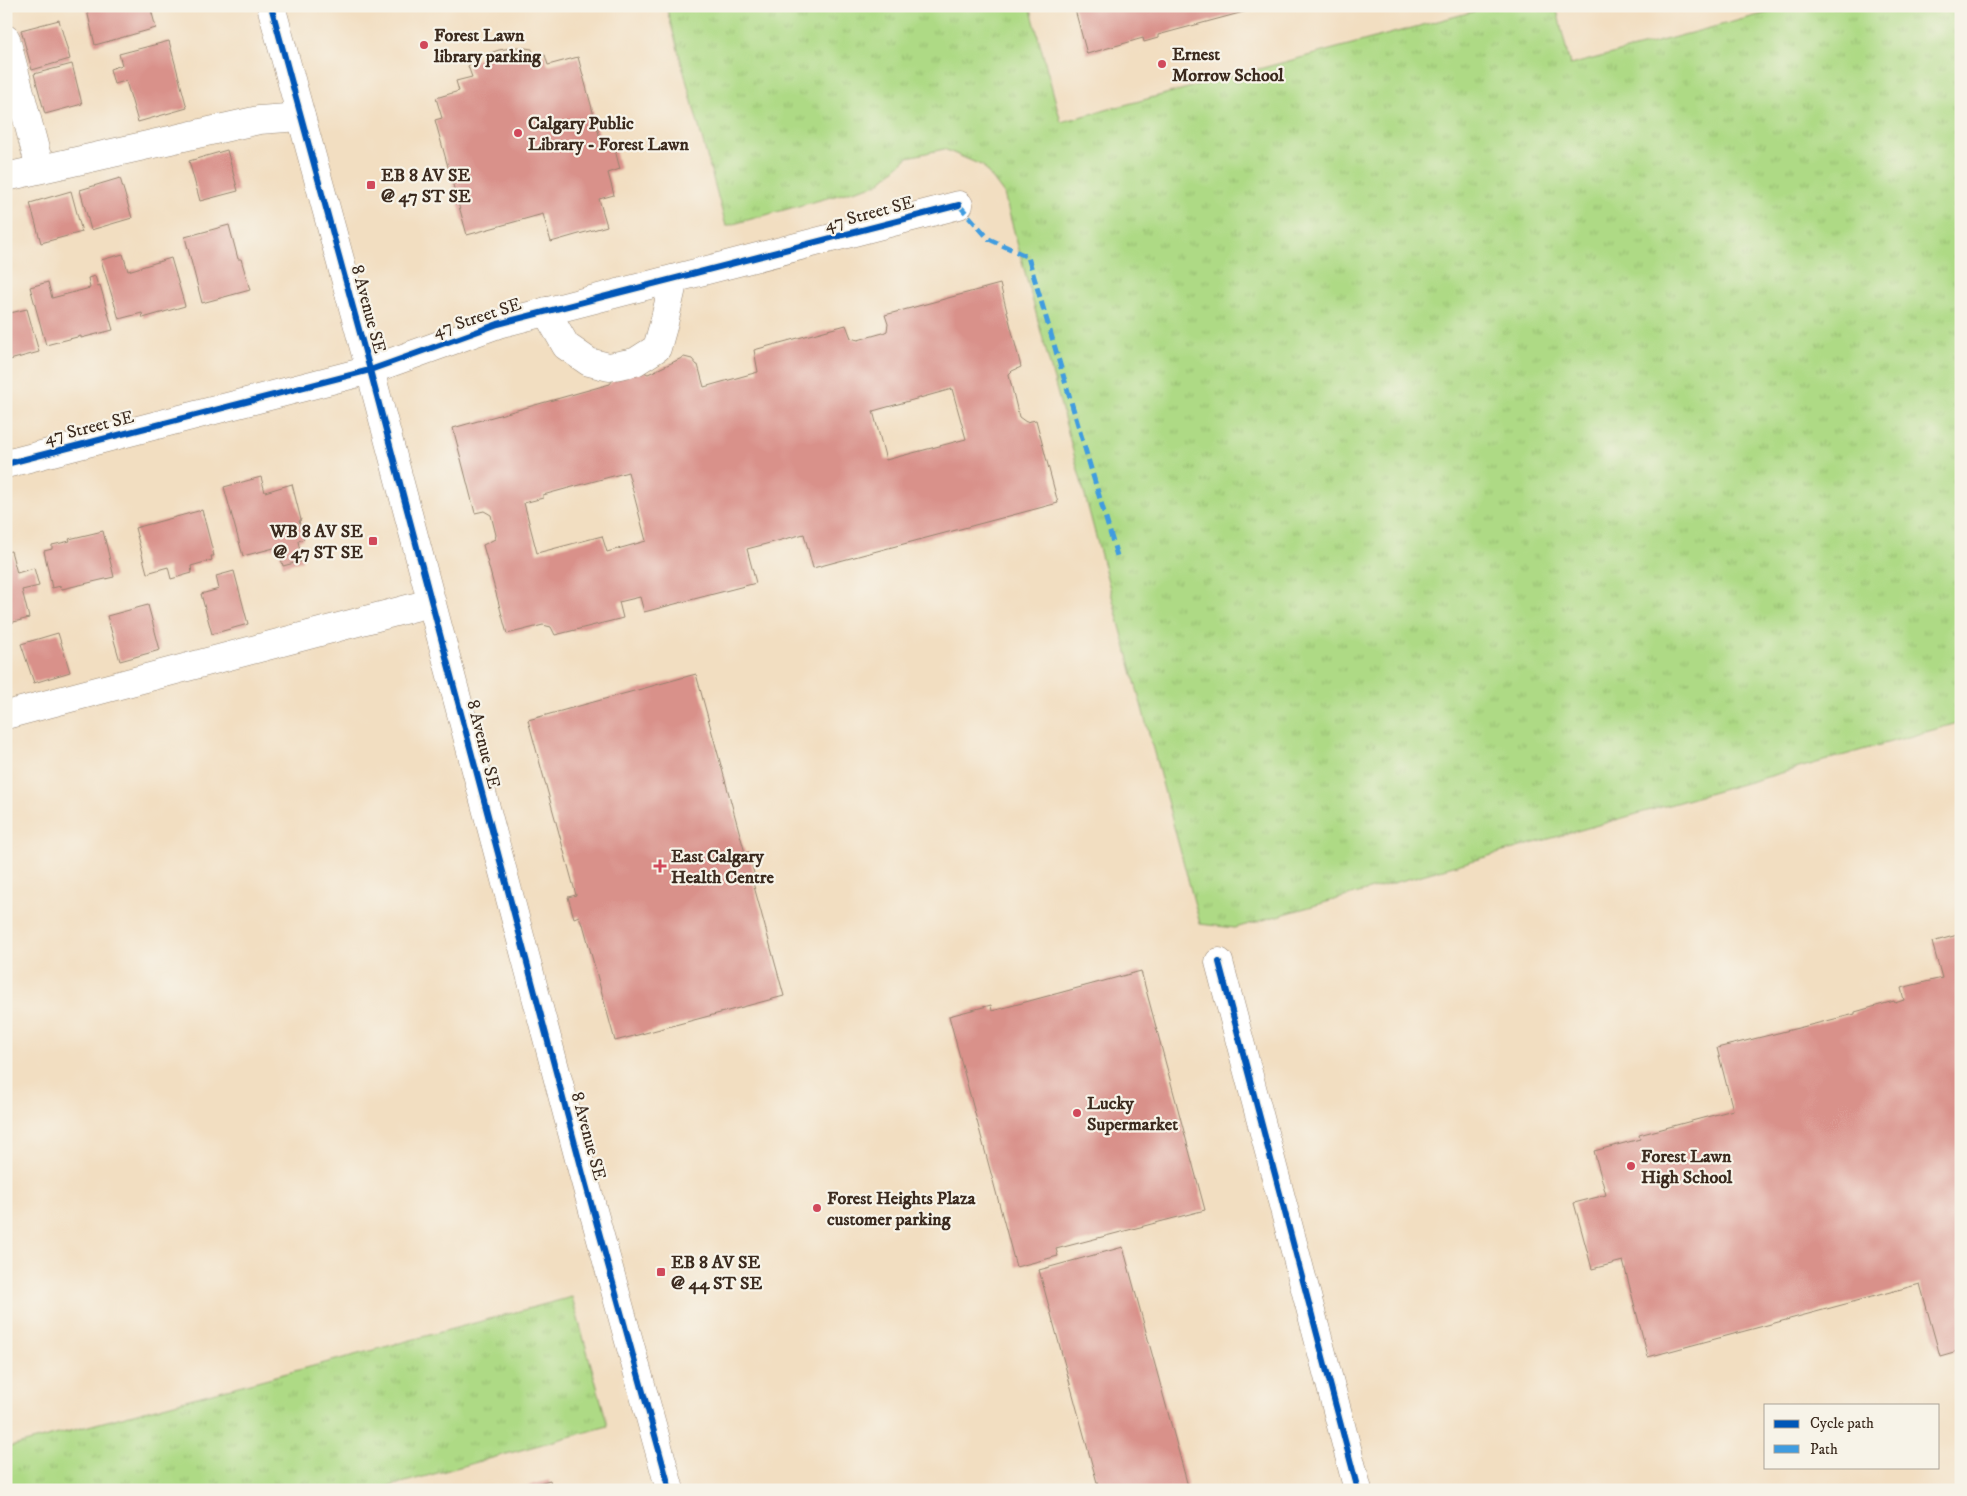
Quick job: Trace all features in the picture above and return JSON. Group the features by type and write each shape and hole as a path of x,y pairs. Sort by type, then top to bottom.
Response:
{"street":[{"name":"8 Avenue SE","path":"270,6 370,370 430,603 670,1490"},
{"path":"6,39 40,168"},
{"path":"6,177 259,120 301,117"},
{"name":"47 Street SE","path":"6,464 370,370 498,324 959,205"},
{"path":"546,311 566,346 589,362 609,367 635,362 657,348 674,280"},
{"path":"6,715 430,603"},
{"path":"1219,962 1358,1490"}],"green space":[{"path":"666,6 1030,6 1061,122 1494,6 1556,6 1570,65 1793,6 1961,6 1961,722 1235,928 1200,924 1004,194 983,166 944,149 908,157 878,184 726,226"},
{"path":"572,1297 608,1426 376,1490 6,1490 6,1448"}],"building":[{"path":"86,6 150,6 156,28 95,45"},
{"path":"1074,6 1262,7 1158,35 1158,38 1144,42 1143,38 1087,54"},
{"path":"59,20 70,59 32,70 21,30"},
{"path":"169,41 187,108 138,122 126,81 114,84 110,69 122,65 119,54"},
{"name":"Calgary Public Library - Forest Lawn","path":"518,47 532,49 534,57 545,55 548,65 578,57 603,149 614,146 620,169 608,173 614,195 599,199 607,226 551,242 543,214 467,235 435,120 442,118 436,98 459,91 456,81 472,77 468,66 481,56 499,50"},
{"path":"72,64 82,104 45,114 34,74"},
{"path":"227,150 238,191 200,201 189,161"},
{"path":"120,178 132,218 91,230 80,190"},
{"path":"71,191 82,232 41,243 30,203"},
{"path":"229,225 238,259 241,259 250,290 202,303 185,237"},
{"path":"123,254 128,271 171,258 185,306 143,318 142,313 119,319 101,260"},
{"path":"95,276 98,286 100,285 113,330 46,345 30,287 48,282 52,298 90,288 88,278"},
{"path":"1000,284 1021,367 1009,374 1019,417 1026,422 1036,420 1058,503 813,568 804,534 747,549 756,583 644,612 640,597 619,602 623,618 555,635 551,627 543,625 507,634 483,545 495,539 496,535 491,515 484,511 475,513 453,428 610,384 615,377 640,370 648,374 684,357 692,359 698,365 704,387 758,372 754,350 846,325 851,338 858,340 883,333 887,331 888,324 885,315","holes":["952,389 966,439 886,460 873,411","628,472 646,541 607,552 602,536 537,553 524,503 543,498 543,495"]},
{"path":"27,309 39,352 6,361 6,314"},
{"path":"261,477 265,492 292,484 304,539 298,541 302,561 283,566 278,547 243,556 224,487"},
{"path":"202,510 214,556 211,556 212,560 191,566 192,573 171,579 168,567 147,573 135,528"},
{"path":"103,531 114,577 62,589 61,586 52,588 44,551 52,549 52,545 70,541 69,539"},
{"path":"11,551 17,573 34,568 39,586 22,590 29,618 6,624 6,552"},
{"path":"234,571 248,624 212,634 201,594 219,589 216,576"},
{"path":"148,605 160,650 120,661 107,616"},
{"path":"58,633 70,672 34,683 21,644"},
{"name":"East Calgary Health Centre","path":"696,674 745,853 749,852 755,878 752,879 784,996 615,1041 583,924 579,916 574,918 568,897 576,895 528,720"},
{"path":"1961,934 1961,1350 1940,1356 1920,1284 1648,1357 1623,1261 1592,1269 1574,1203 1606,1195 1594,1151 1640,1139 1639,1135 1733,1110 1717,1048 1855,1014 1855,1012 1894,1001 1895,1003 1904,1000 1901,988 1942,978 1932,942"},
{"name":"Lucky Supermarket","path":"1141,971 1205,1210 1056,1249 1058,1256 1016,1267 949,1016 991,1005 992,1011"},
{"path":"1123,1247 1189,1490 1099,1490 1039,1270"},
{"path":"550,1480 552,1490 516,1490 516,1489"}],"marked path":[{"path":"959,205 989,239 1028,257 1117,556"}],"cycle path":[{"path":"271,6 370,370 583,1174 670,1490"},
{"path":"6,464 370,370 498,324 959,205"},
{"path":"1219,962 1358,1490"}],"place":[{"name":"Forest Lawn library parking","path":"424,45"},
{"name":"Ernest Morrow School","path":"1162,64"},
{"name":"Calgary Public Library - Forest Lawn","path":"518,133"},
{"name":"EB 8 AV SE @ 47 ST SE","path":"371,185"},
{"name":"WB 8 AV SE @ 47 ST SE","path":"373,541"},
{"name":"East Calgary Health Centre","path":"660,866"},
{"name":"Lucky Supermarket","path":"1077,1113"},
{"name":"Forest Lawn High School","path":"1631,1166"},
{"name":"Forest Heights Plaza customer parking","path":"817,1208"},
{"name":"EB 8 AV SE @ 44 ST SE","path":"661,1272"}]}
